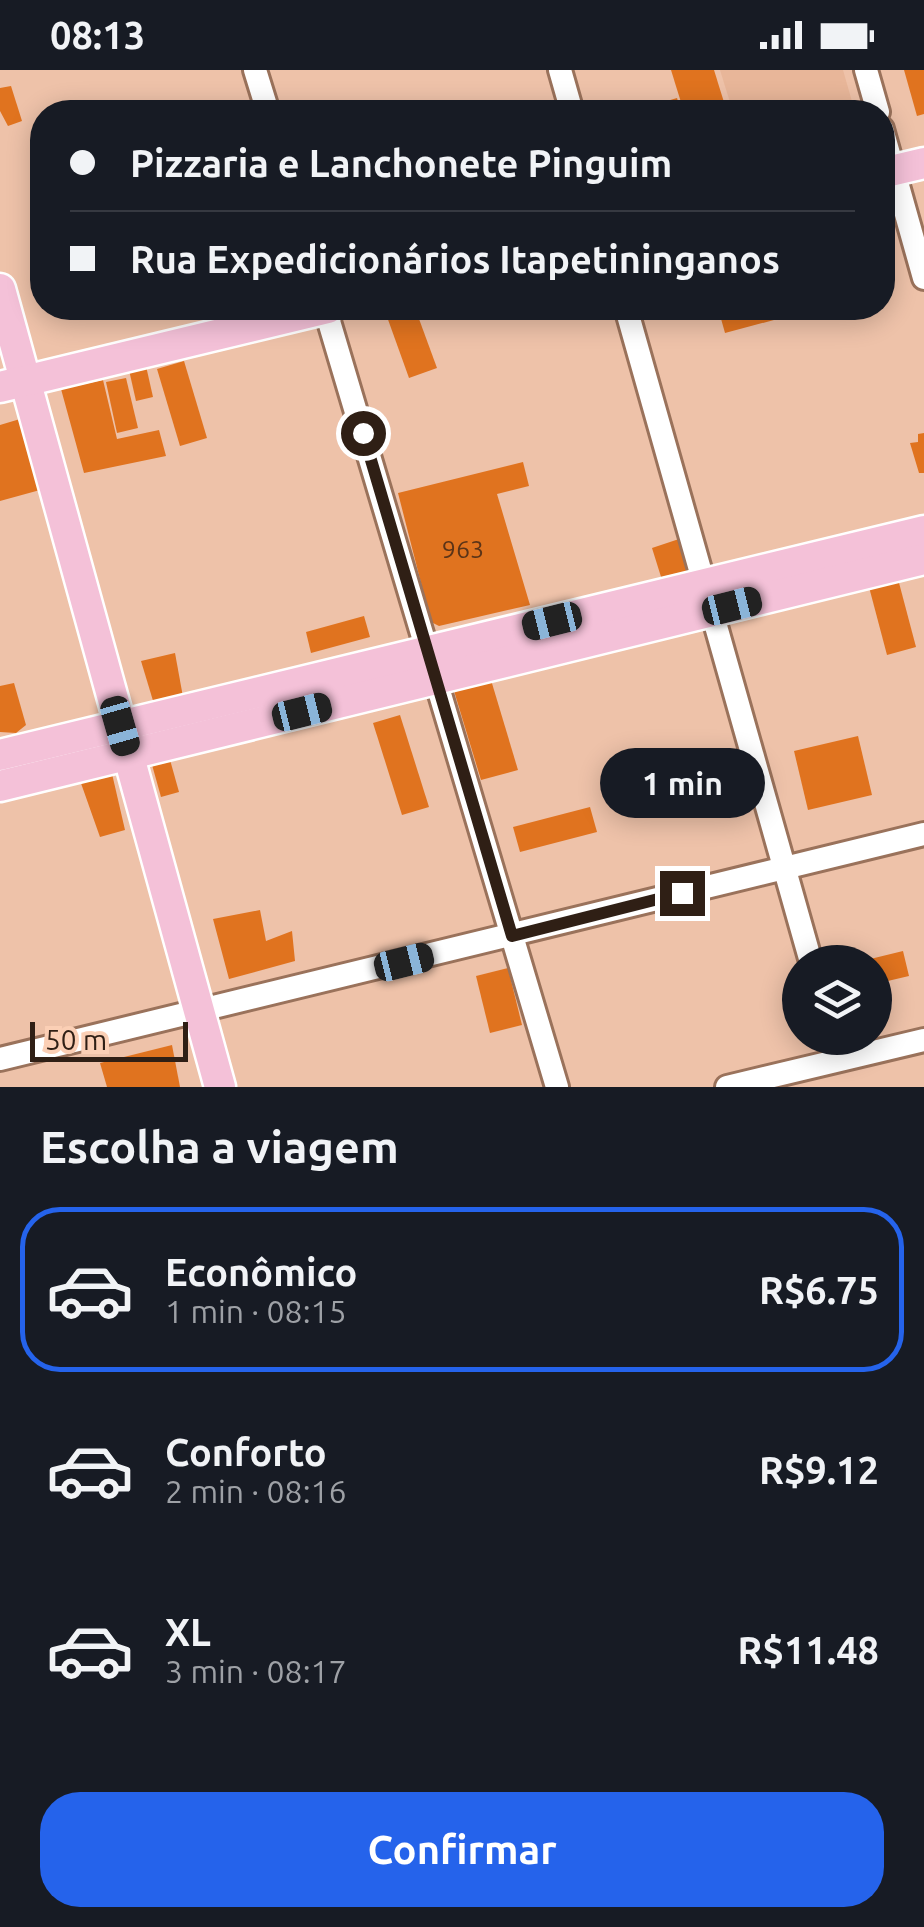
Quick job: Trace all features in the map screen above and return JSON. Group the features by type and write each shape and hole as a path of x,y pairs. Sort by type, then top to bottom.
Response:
{"main road":[{"path":"895,170 924,163"},
{"path":"0,289 13,383 124,740 220,1087"},
{"path":"13,383 276,320"},
{"path":"0,786 124,740 705,598 924,530"},
{"path":"705,598 924,559"},
{"path":"0,755 124,740"}],"street":[{"path":"256,70 265,100"},
{"path":"560,70 569,100"},
{"path":"866,70 875,100"},
{"path":"895,193 924,278"},
{"path":"330,320 556,1087"},
{"path":"629,320 806,945"},
{"path":"0,1059 924,834"},
{"path":"727,1087 924,1040"},
{"path":"836,1055 838,1061"}],"shaded area":[{"path":"720,70 843,70 852,100 729,100"}],"building":[{"path":"671,70 714,70 723,100 680,100"},
{"path":"904,70 924,70 924,114 917,116"},
{"path":"11,86 22,121 8,126 0,111 0,88"},
{"path":"388,320 419,320 437,368 409,378"},
{"path":"721,320 774,320 725,333"},
{"path":"184,361 207,438 180,446 157,369"},
{"path":"146,366 153,397 136,401 129,370"},
{"path":"126,378 138,428 117,433 106,382"},
{"path":"103,380 117,439 159,430 166,456 84,473 61,389"},
{"path":"20,419 40,490 0,501 0,425"},
{"path":"924,433 924,473 919,473 910,443 918,442 918,434"},
{"path":"523,462 529,486 497,494 530,605 439,626 431,622 398,493"},
{"path":"679,539 689,571 662,580 652,548"},
{"path":"898,579 916,647 887,655 869,587"},
{"path":"364,616 370,637 311,653 306,632"},
{"path":"175,653 183,697 154,704 141,661"},
{"path":"488,670 518,770 481,780 451,681"},
{"path":"14,683 26,725 16,733 0,732 0,686"},
{"path":"400,715 429,807 402,815 373,723"},
{"path":"858,736 872,795 808,810 794,751"},
{"path":"167,749 179,792 161,797 149,754"},
{"path":"110,765 125,830 100,837 77,772"},
{"path":"590,807 597,832 520,852 513,827"},
{"path":"260,910 266,941 292,931 295,961 229,979 213,919"},
{"path":"903,951 909,976 892,980 892,954"},
{"path":"508,968 522,1025 490,1033 476,976"},
{"path":"172,1045 180,1087 107,1087 100,1063"}],"route":[{"path":"363,433 512,936 682,893"}]}
